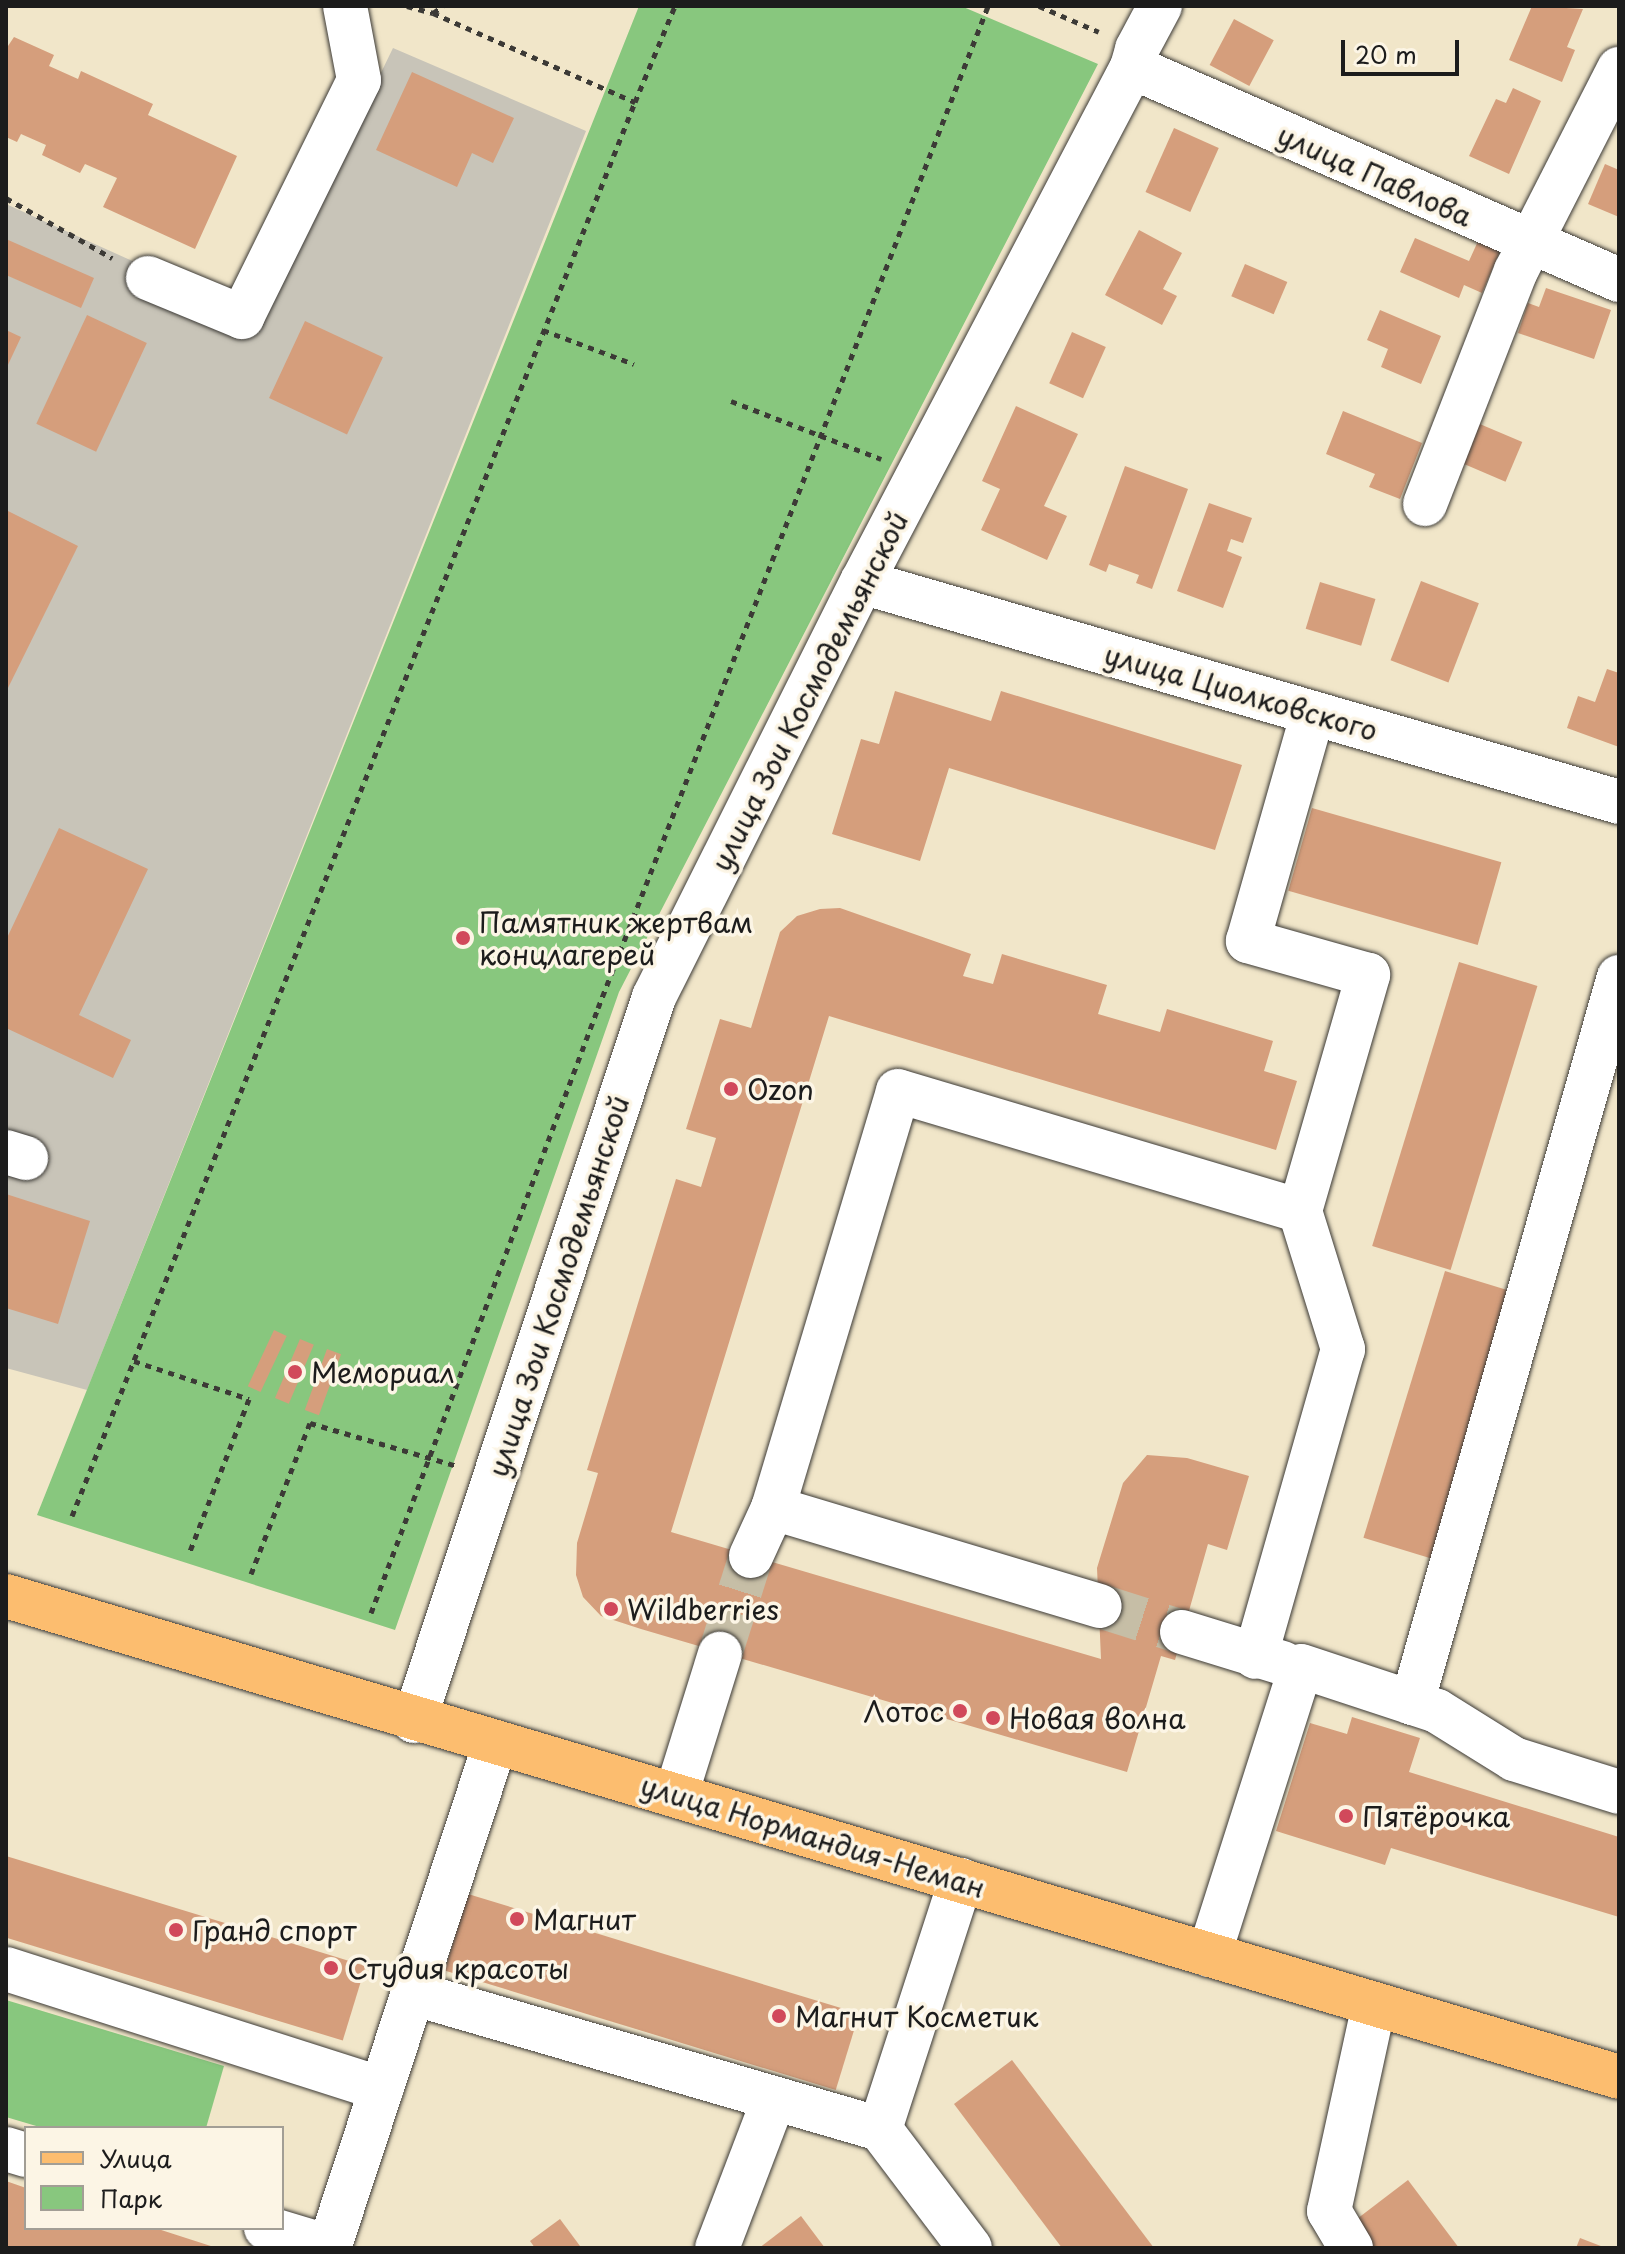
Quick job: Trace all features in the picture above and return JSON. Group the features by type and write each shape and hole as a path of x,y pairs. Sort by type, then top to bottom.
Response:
{"main road":[{"name":"улица Нормандия-Неман","path":"6,1596 414,1721 676,1795 1619,2077"}],"street":[{"path":"148,278 242,317 359,80 345,6"},
{"name":"улица Зои Космодемьянской","path":"414,1721 654,997 862,582 1160,6"},
{"name":"улица Павлова","path":"1134,58 1532,245 1619,280"},
{"path":"1425,504 1516,271 1532,245 1619,69"},
{"name":"улица Циолковского","path":"862,582 1619,802"},
{"path":"1255,1657 1343,1349 1300,1211 1368,975 1248,941 1313,713"},
{"path":"1412,1703 1619,977"},
{"path":"751,1556 773,1508 898,1091 1300,1211"},
{"path":"773,1508 1100,1606"},
{"path":"1182,1632 1255,1657 1301,1666 1437,1711 1514,1759 1619,1792"},
{"path":"676,1795 720,1654"},
{"path":"1209,1955 1237,1878 1301,1666"},
{"path":"272,2230 329,2248 495,1744"},
{"path":"880,2129 961,1880"},
{"path":"6,1969 381,2089"},
{"path":"412,1993 880,2129 970,2248"},
{"path":"1351,2248 1329,2211 1374,2005"},
{"path":"717,2248 774,2099"}],"path":[{"path":"407,6 433,13 635,102"},
{"path":"433,13 443,6"},
{"path":"72,1516 543,330 675,6"},
{"path":"371,1613 432,1458 598,1008 988,6"},
{"path":"1039,6 1134,58"},
{"path":"6,198 148,278"},
{"path":"543,330 634,364"},
{"path":"731,401 919,474"},
{"path":"134,1361 249,1399 189,1554"},
{"path":"251,1574 310,1423 495,1477"}],"shaded area":[{"path":"393,48 586,131 87,1390 6,1368 6,204 261,319"}],"green space":[{"path":"639,6 961,6 1098,64 619,992 395,1630 37,1515"},
{"path":"6,2000 224,2066 207,2126 36,2126 6,2117"}],"building":[{"path":"1532,6 1583,9 1567,47 1575,50 1562,82 1509,60"},
{"path":"1234,19 1274,40 1249,86 1210,65"},
{"path":"14,37 54,55 49,66 78,79 81,71 153,104 148,115 237,156 195,249 103,207 117,178 85,164 80,173 42,155 46,145 21,134 17,142 6,137 6,49"},
{"path":"412,72 514,118 493,163 472,153 457,187 376,150"},
{"path":"1513,88 1541,101 1509,174 1469,156 1496,99 1506,103"},
{"path":"1174,128 1219,148 1190,212 1146,192"},
{"path":"1605,164 1619,170 1619,217 1588,204"},
{"path":"1139,230 1182,253 1163,289 1177,296 1162,325 1105,295"},
{"path":"1415,238 1469,261 1479,239 1501,249 1482,293 1464,285 1459,298 1400,272"},
{"path":"6,239 94,278 81,308 6,275"},
{"path":"1245,264 1287,282 1274,314 1231,296"},
{"path":"1546,288 1611,310 1594,359 1518,333 1528,303 1539,307"},
{"path":"1380,310 1441,336 1421,384 1381,367 1388,349 1367,340"},
{"path":"87,315 147,343 96,452 36,424"},
{"path":"305,321 383,357 347,434 269,398"},
{"path":"6,330 21,337 6,369"},
{"path":"1072,332 1106,347 1083,398 1049,383"},
{"path":"1016,406 1078,434 1044,506 1067,516 1047,560 981,530 1000,489 982,481"},
{"path":"1343,411 1422,443 1400,499 1369,487 1375,474 1326,454"},
{"path":"1468,419 1522,442 1506,482 1451,459"},
{"path":"1125,466 1188,489 1152,589 1136,583 1139,575 1109,564 1106,572 1089,565"},
{"path":"1209,503 1252,518 1243,543 1231,539 1227,551 1242,557 1223,608 1177,591"},
{"path":"8,511 78,546 6,692 6,515"},
{"path":"1421,581 1479,603 1448,683 1391,660"},
{"path":"1320,582 1375,599 1361,646 1306,629"},
{"path":"1607,669 1619,673 1619,747 1567,728 1578,696 1595,702"},
{"path":"895,691 991,721 1001,691 1242,765 1215,850 949,768 920,861 832,834 861,739 879,744"},
{"path":"1312,808 1501,862 1478,945 1288,891"},
{"path":"59,828 148,869 79,1015 131,1040 113,1078 6,1028 6,940"},
{"path":"840,908 971,954 963,976 993,984 1002,954 1107,985 1098,1014 1160,1032 1167,1009 1273,1041 1264,1071 1297,1081 1276,1150 829,1016 671,1532 1101,1659 1097,1568 1123,1483 1147,1455 1187,1458 1249,1476 1227,1550 1208,1544 1175,1660 1161,1656 1127,1772 641,1629 601,1616 583,1597 576,1575 577,1543 598,1473 587,1470 676,1179 701,1187 716,1138 686,1129 720,1019 751,1028 780,932 797,916 820,909"},
{"path":"1459,962 1537,986 1451,1270 1372,1246"},
{"path":"6,1194 90,1221 58,1324 6,1308"},
{"path":"1445,1271 1523,1295 1442,1562 1363,1538"},
{"path":"274,1330 287,1336 260,1392 248,1386"},
{"name":"Мемориал","path":"300,1339 314,1345 289,1404 275,1398"},
{"path":"327,1349 341,1354 319,1415 305,1410"},
{"path":"1352,1717 1420,1738 1409,1772 1619,1837 1619,1917 1391,1848 1385,1865 1276,1831 1310,1723 1347,1734"},
{"path":"6,1856 366,1966 343,2041 6,1938"},
{"path":"468,1894 859,2014 836,2090 445,1971"},
{"path":"1012,2060 1154,2248 1062,2248 954,2104"},
{"path":"1408,2180 1459,2248 1366,2248 1349,2225"},
{"path":"6,2181 24,2187 24,2230 161,2230 217,2248 6,2248"},
{"path":"801,2216 825,2248 759,2248"},
{"path":"560,2219 580,2246 535,2248 530,2241"},
{"path":"1580,2238 1606,2248 1576,2248"}],"tunnel":[{"path":"720,1654 751,1556"},
{"path":"1100,1606 1182,1632"}],"place":[{"name":"Памятник жертвам концлагерей","path":"463,938"},
{"name":"Ozon","path":"731,1089"},
{"name":"Мемориал","path":"295,1372"},
{"name":"Wildberries","path":"611,1609"},
{"name":"Лотос","path":"960,1711"},
{"name":"Новая волна","path":"993,1718"},
{"name":"Пятёрочка","path":"1346,1816"},
{"name":"Магнит","path":"517,1919"},
{"name":"Гранд спорт","path":"176,1930"},
{"name":"Студия красоты","path":"331,1968"},
{"name":"Магнит Косметик","path":"779,2016"}]}
